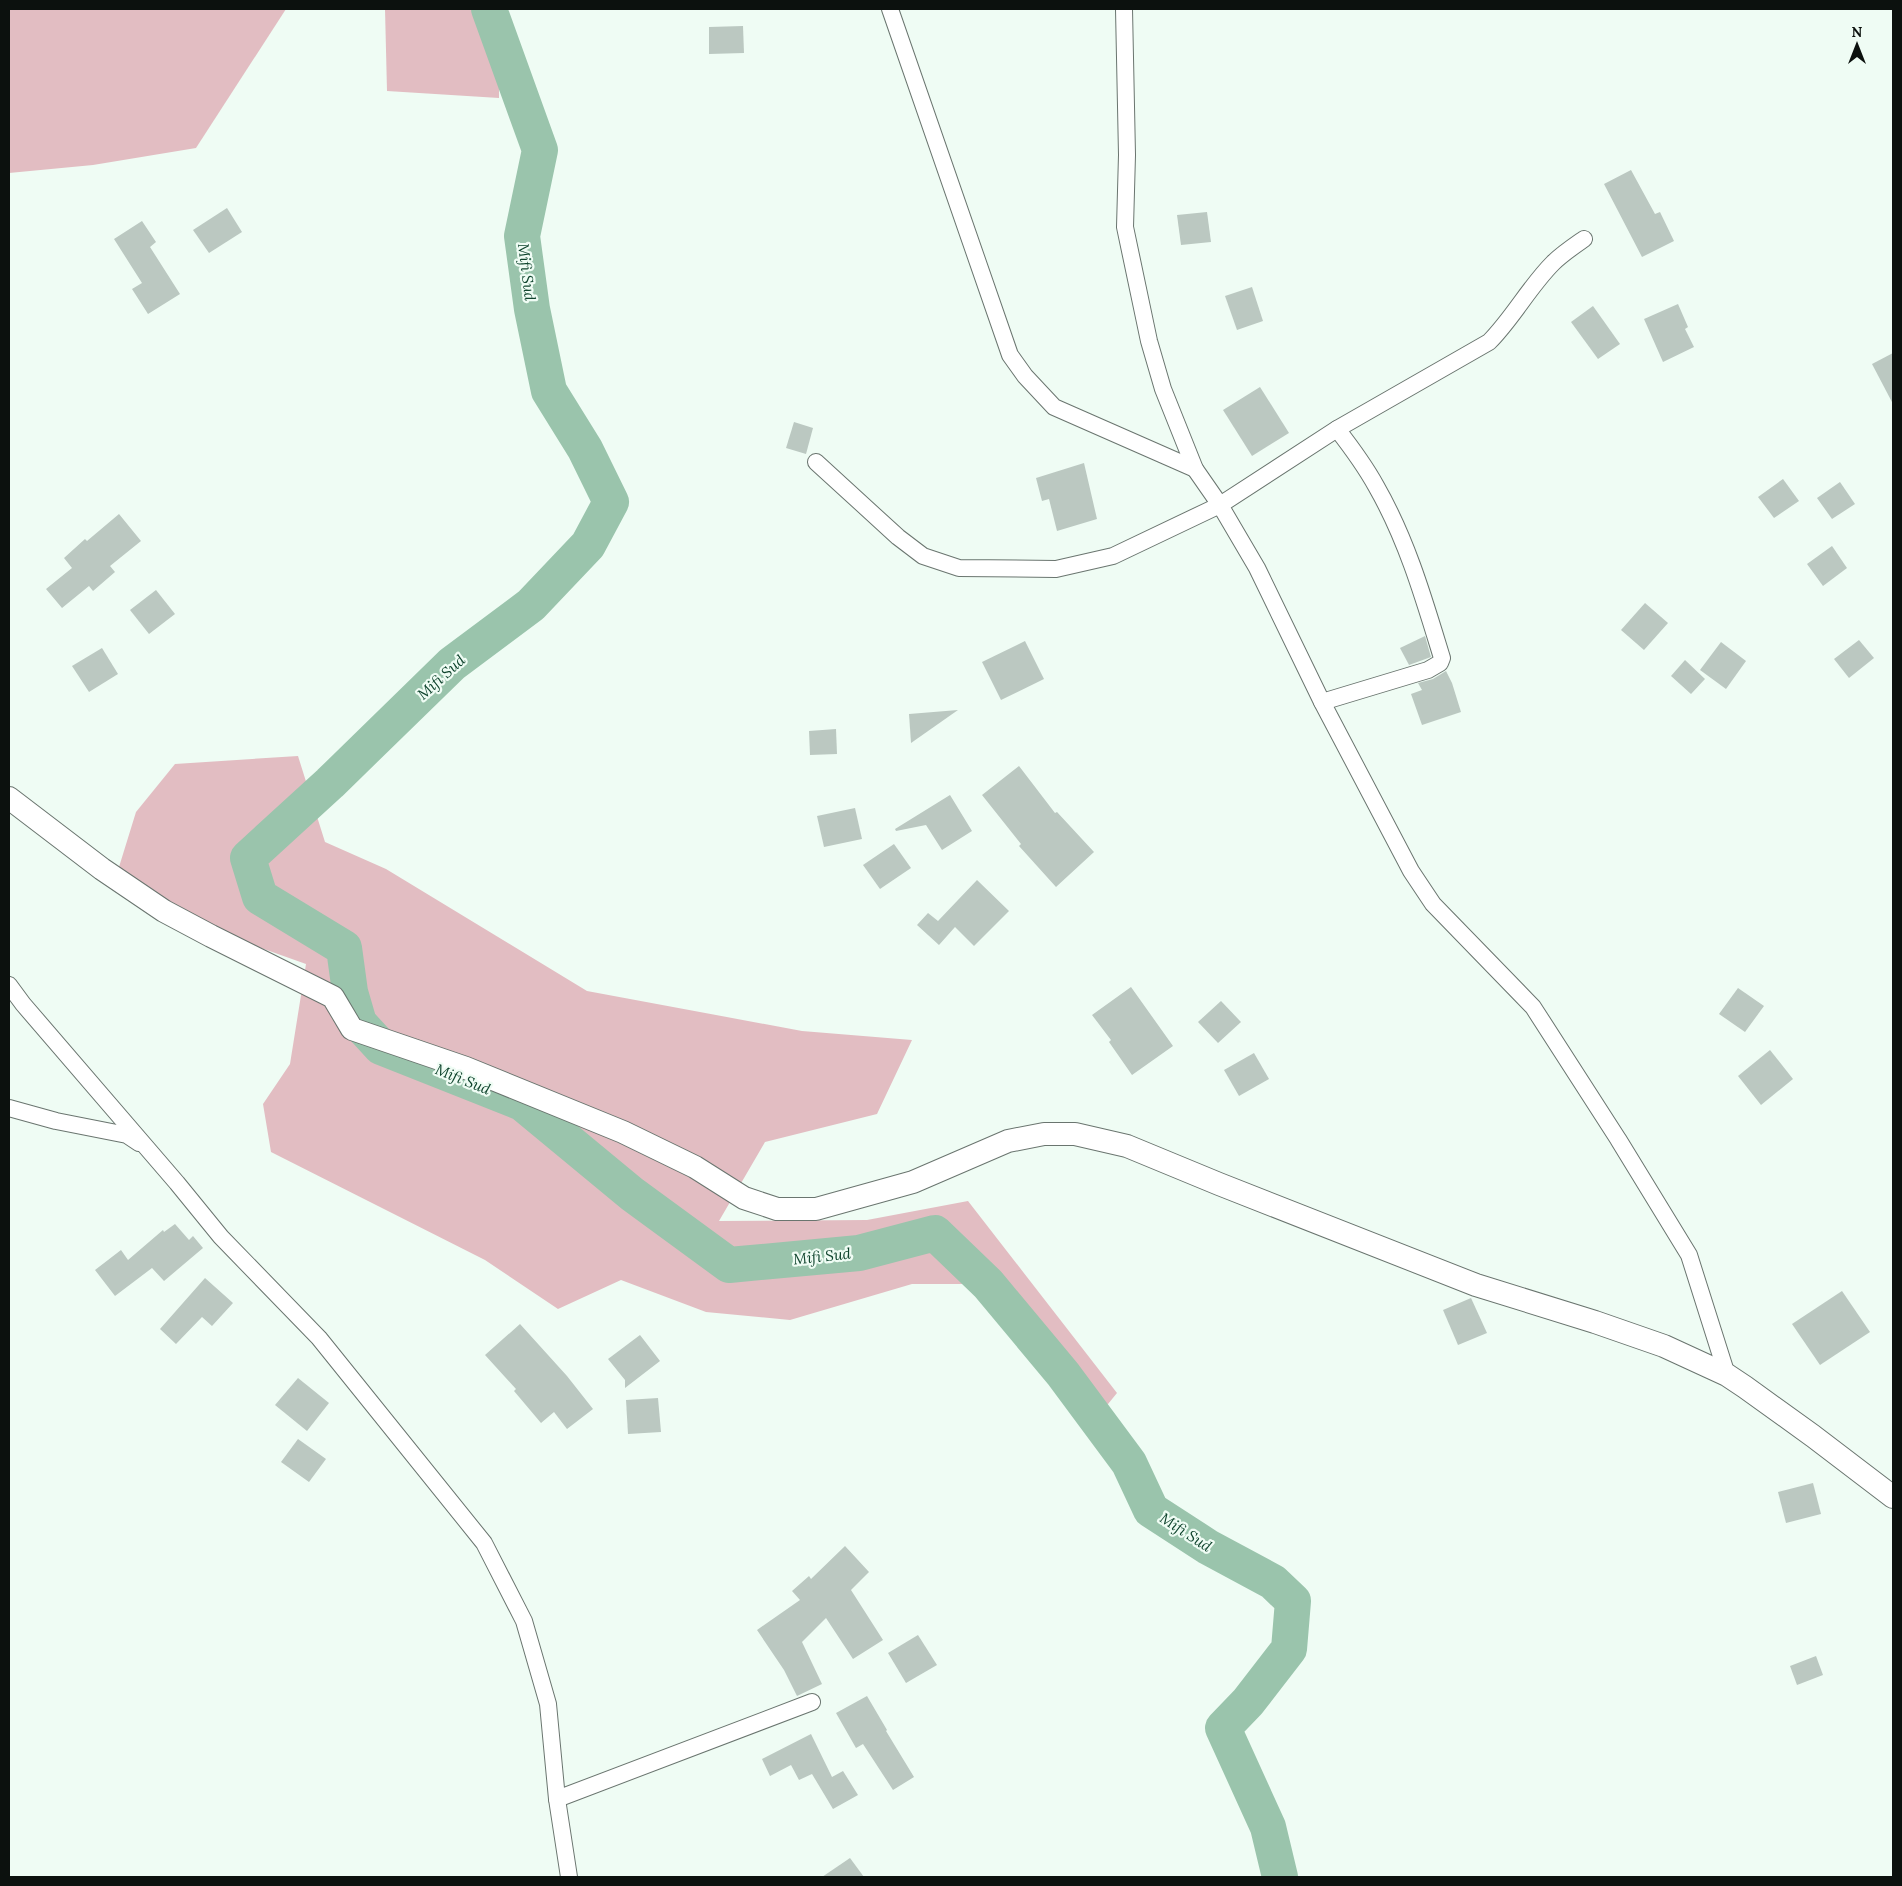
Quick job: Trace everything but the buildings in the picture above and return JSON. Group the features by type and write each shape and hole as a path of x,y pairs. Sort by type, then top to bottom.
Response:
{"street":[{"path":"890,9 1010,355 1025,376 1054,407 1195,469"},
{"path":"1124,9 1127,155 1126,227 1149,342 1163,389 1195,469 1220,505 1257,568 1322,702 1411,871 1433,904 1533,1007 1618,1139 1689,1255 1727,1375"},
{"path":"816,462 898,537 923,556 959,568 1056,569 1113,556 1220,505 1337,429 1489,342 1503,328 1538,279 1554,261 1584,239"},
{"path":"1322,702 1428,670 1440,663 1442,658 1419,581 1404,542 1377,487 1337,429"},
{"path":"9,798 102,869 164,911 334,997 352,1029 466,1068 623,1132 695,1168 744,1198 777,1209 816,1209 913,1182 1008,1141 1044,1134 1075,1134 1128,1146 1219,1184 1476,1285 1595,1322 1664,1346 1727,1375 1813,1436 1893,1498"},
{"path":"9,985 23,1004 221,1237 319,1338 484,1543 524,1621 546,1695 557,1799 569,1877"},
{"path":"9,1108 56,1121 127,1135 145,1146"},
{"path":"557,1799 812,1702"}],"shaded area":[{"path":"9,9 286,9 196,148 93,165 9,173"},
{"path":"385,9 499,9 499,98 387,91"},
{"path":"298,756 325,842 386,869 587,991 802,1031 912,1040 877,1114 765,1142 719,1221 867,1220 968,1201 1117,1393 1086,1431 973,1284 912,1284 790,1320 706,1312 621,1280 558,1309 485,1260 271,1152 263,1104 290,1064 306,964 208,929 119,867 136,812 175,764"}],"waterway":[{"name":"Mifi Sud","path":"489,9 540,150 522,236 532,309 549,391 585,449 611,502 588,545 531,605 452,664 330,783 248,858 260,897 344,948 350,992 359,1023 381,1047 522,1103 632,1194 729,1265 859,1253 935,1233 988,1284 1063,1374 1129,1463 1151,1510 1208,1547 1273,1582 1293,1601 1289,1649 1248,1702 1223,1728 1268,1827 1280,1877"}]}
